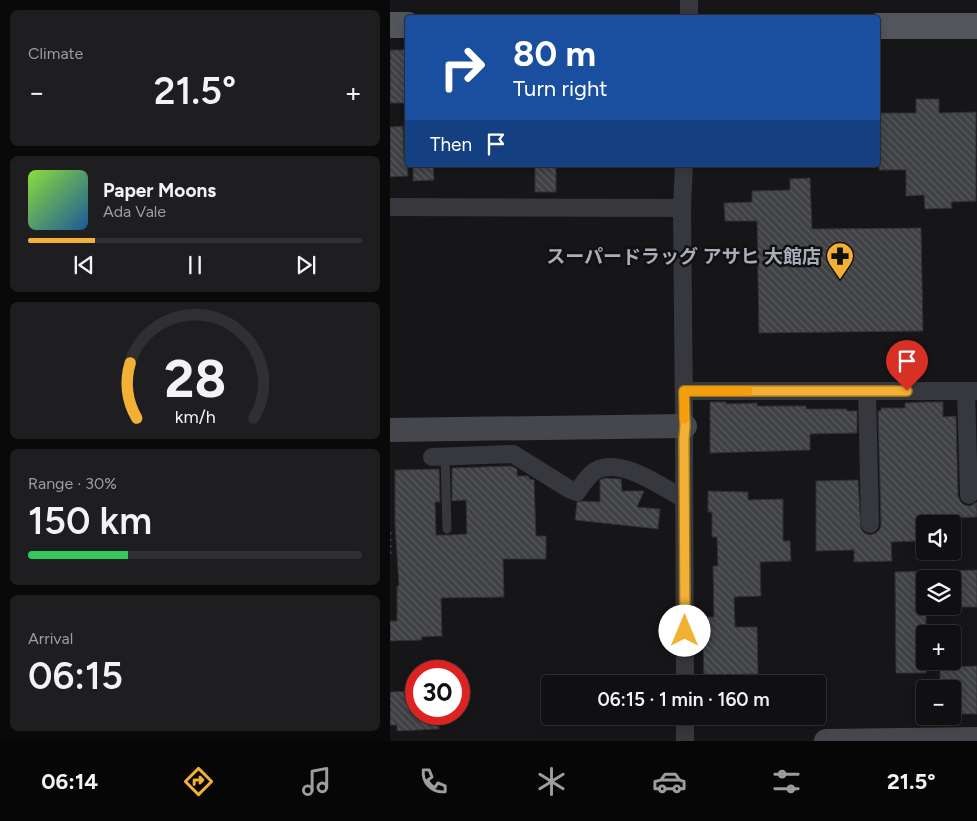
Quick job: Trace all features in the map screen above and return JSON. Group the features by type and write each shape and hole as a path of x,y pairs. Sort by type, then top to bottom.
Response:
{"main road":[{"path":"390,25 405,25"},
{"path":"880,26 977,26"}],"street":[{"path":"690,0 690,15"},
{"path":"684,167 682,208 685,426 685,675"},
{"path":"390,207 682,208"},
{"path":"684,391 972,391 969,495"},
{"path":"867,391 870,524"},
{"path":"390,430 685,426"},
{"path":"438,457 513,454 568,489 577,492 592,473 601,468 617,468 635,472 684,499"},
{"path":"685,725 686,741"},
{"path":"826,741 977,739"}],"lane":[{"path":"438,457 447,529"}],"path":[{"path":"390,532 390,558"}],"building":[{"path":"390,50 405,50 405,103 390,103"},
{"path":"916,99 939,99 939,113 976,112 976,201 951,202 952,208 925,209 924,195 906,196 906,170 879,170 880,113 916,113"},
{"path":"403,126 405,167 408,167 408,176 390,177 390,127"},
{"path":"413,167 433,167 434,180 413,181"},
{"path":"535,167 556,167 556,192 535,192"},
{"name":"スーパードラッグ アサヒ 大館店","path":"810,178 812,229 921,228 923,331 759,333 757,221 725,221 724,203 752,202 752,191 790,190 790,179"},
{"path":"710,402 726,402 726,404 757,403 757,406 806,406 806,409 847,409 847,411 857,411 857,433 810,434 810,450 710,453"},
{"path":"943,402 943,417 956,416 958,496 964,505 970,506 977,502 977,517 916,515 916,541 891,542 892,561 854,562 854,550 816,551 816,481 858,480 861,529 864,533 870,535 880,529 878,411 881,411 881,408 905,408 905,403"},
{"path":"511,466 517,469 517,476 528,476 534,480 536,536 546,536 546,559 503,559 504,597 441,598 442,636 421,637 422,640 390,641 390,621 397,621 397,586 399,586 395,524 395,470 439,469 440,502 435,502 436,535 448,535 467,534 466,500 452,501 452,468"},
{"path":"604,478 621,479 622,491 644,491 637,507 660,509 658,529 575,520 577,502 600,502 600,480"},
{"path":"708,491 748,492 748,500 783,499 783,541 790,541 791,561 760,562 761,596 734,597 735,627 757,627 758,674 704,675 703,643 706,643 705,617 714,617 713,566 718,566 717,537 712,537 712,512 708,512"},
{"path":"961,570 977,570 977,607 961,607"},
{"path":"916,571 916,615 926,615 926,625 916,625 916,670 926,670 926,673 896,673 895,572"},
{"path":"961,666 977,666 977,714 961,714 961,680 940,680 940,670 961,670"},
{"path":"405,691 405,725 439,725 439,729 397,731 397,725 390,725 390,692"}],"slow traffic":[{"path":"684,419 684,391 748,391"}],"place":[{"name":"スーパードラッグ アサヒ 大館店","path":"840,280"}],"route":[{"path":"685,631 684,391 907,391"}]}
